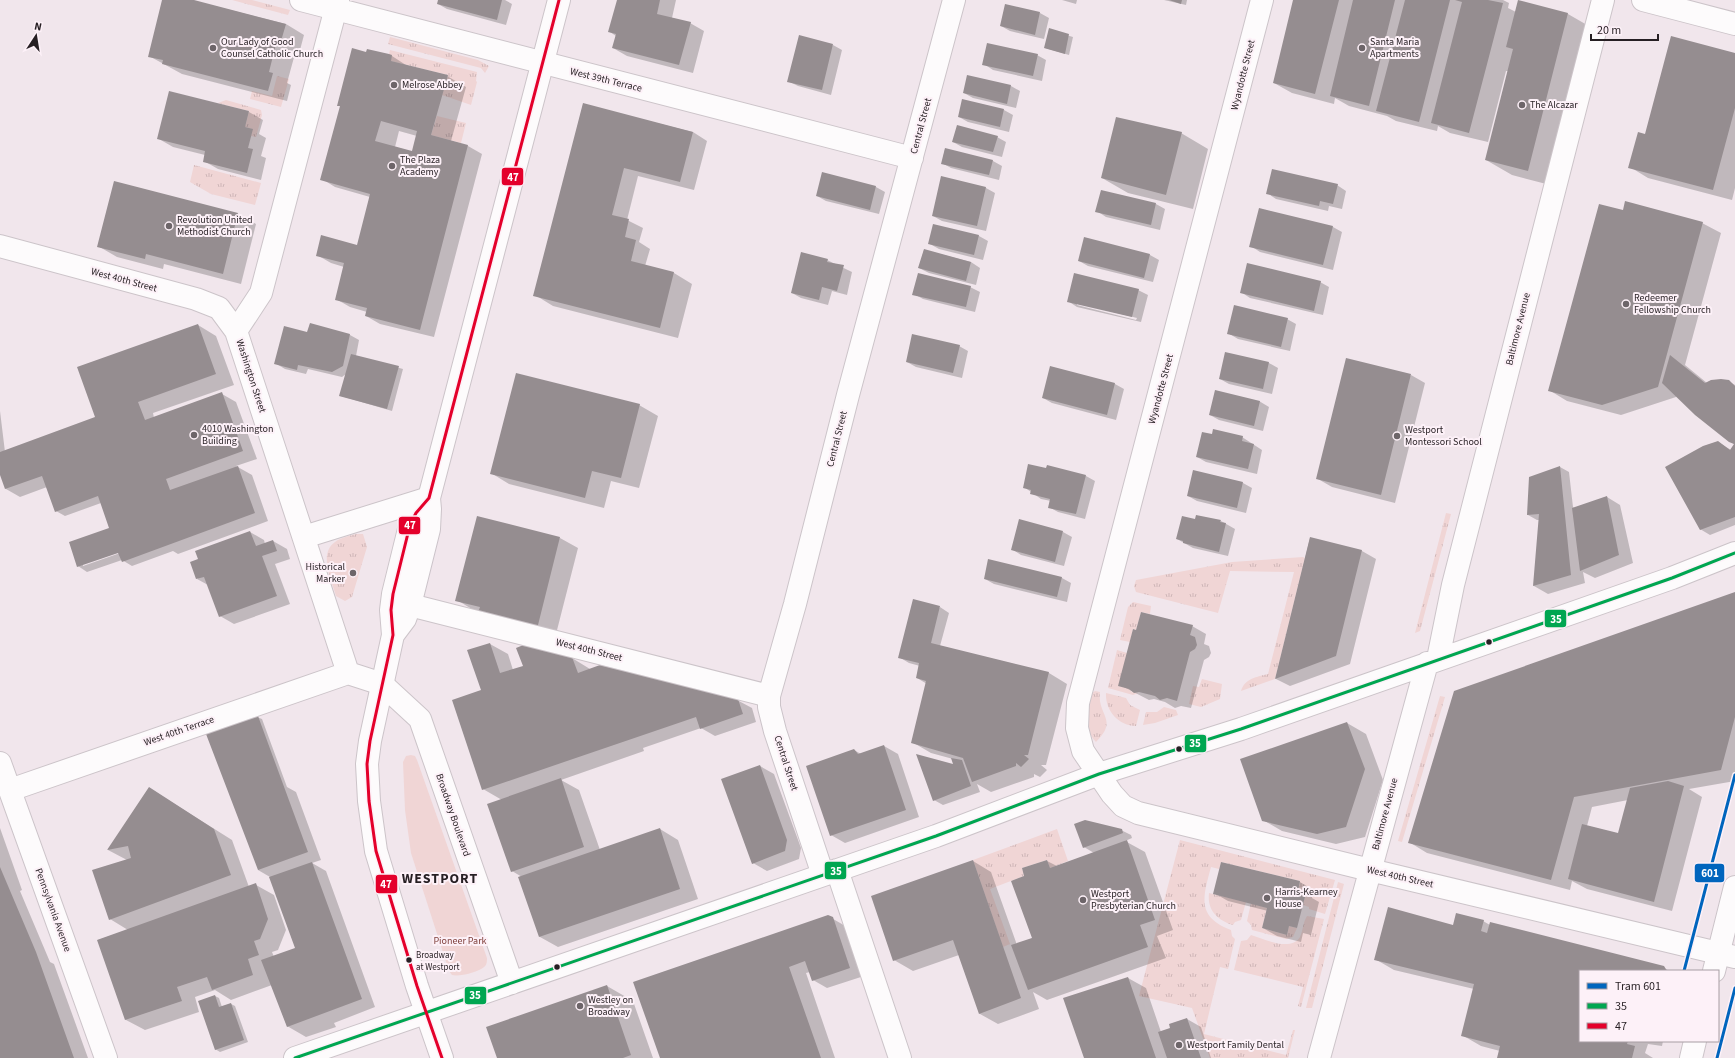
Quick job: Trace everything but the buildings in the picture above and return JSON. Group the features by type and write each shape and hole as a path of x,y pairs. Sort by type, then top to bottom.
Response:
{"street":[{"name":"West 39th Terrace","path":"301,0 336,5 543,64 912,158"},
{"path":"394,635 405,619 410,605 429,529 429,498 559,0"},
{"name":"Central Street","path":"900,1058 775,731 769,707 769,696 795,604 848,395 954,0"},
{"name":"Wyandotte Street","path":"1099,774 1083,751 1077,728 1078,703 1262,0"},
{"name":"Baltimore Avenue","path":"1319,1058 1370,870 1432,661 1603,0"},
{"path":"1643,0 1735,24"},
{"name":"Washington Street","path":"336,5 261,293 236,331 348,673"},
{"name":"West 40th Street","path":"0,246 196,299 219,308 236,331"},
{"path":"304,537 429,498"},
{"path":"429,498 416,513 410,525 393,594 392,610 394,635 370,740 367,764 369,801 376,851 426,1012 442,1058"},
{"path":"295,1058 936,836 1099,774 1241,729 1672,578 1735,553"},
{"name":"West 40th Street","path":"410,605 769,696"},
{"path":"348,673 382,684"},
{"name":"West 40th Terrace","path":"10,790 348,673"},
{"name":"Broadway Boulevard","path":"382,684 420,718 512,983"},
{"name":"Pennsylvania Avenue","path":"0,763 106,1058"},
{"name":"West 40th Street","path":"1099,774 1122,806 1138,813 1370,870 1722,960"},
{"path":"1722,960 1735,887"},
{"path":"1691,1058 1695,1042"}],"green space":[{"path":"232,0 252,0 290,10 288,15"},
{"path":"390,37 478,60 489,66 485,73 481,68 388,44"},
{"path":"390,50 477,72 477,82 471,105 442,95 448,75 391,61 389,54"},
{"path":"277,76 289,79 281,107 250,99 252,91 272,96"},
{"path":"226,100 261,110 262,115 256,137 251,136 252,129 245,127 249,111 218,103"},
{"path":"437,116 466,123 461,143 431,135"},
{"path":"194,165 261,183 255,205 211,194 190,182"},
{"path":"1446,513 1451,514 1420,631 1415,633"},
{"path":"356,534 363,534 367,547 352,597 345,601 336,596 329,575 327,553 335,542"},
{"path":"1305,558 1275,679 1241,691 1245,683 1248,681 1268,674 1294,572 1230,571 1218,613 1136,592 1134,586 1136,580 1232,562"},
{"path":"1133,602 1151,606 1150,614 1141,612 1136,630 1133,629 1130,642 1120,640 1128,607"},
{"path":"1117,650 1127,653 1129,689 1132,692 1138,693 1133,695 1108,688"},
{"path":"1202,679 1222,684 1220,699 1201,707 1189,704 1193,686 1199,687"},
{"path":"1095,691 1100,692 1101,707 1107,722 1103,734 1096,742 1092,737 1088,726 1087,714 1088,696"},
{"path":"1106,693 1126,698 1130,705 1140,710 1136,726 1124,723 1114,716 1110,711 1106,699"},
{"path":"1440,696 1445,697 1402,842 1398,841"},
{"path":"1164,707 1176,710 1178,715 1155,723 1143,725 1146,712 1157,712"},
{"name":"Pioneer Park","path":"406,756 415,756 417,760 487,958 487,963 485,966 478,971 469,974 452,975 449,971 411,853 405,810 403,762"},
{"path":"1057,829 1068,861 1050,868 1047,860 1022,868 1024,876 990,889 1010,944 1003,947 973,860"},
{"path":"1180,840 1335,880 1325,914 1309,909 1309,907 1303,905 1306,894 1298,891 1300,881 1221,862 1219,869 1211,867 1208,878 1205,897 1207,912 1212,919 1220,925 1231,930 1232,936 1235,939 1228,969 1220,967 1204,1034 1286,1055 1293,1030 1295,1030 1288,1058 1210,1058 1192,1008 1139,996"},
{"path":"1338,882 1344,884 1312,1008 1306,1008"},
{"path":"1209,893 1246,902 1241,920 1235,922 1233,925 1227,923 1214,914 1211,909"},
{"path":"1251,903 1267,908 1262,928 1287,935 1289,926 1297,928 1293,937 1286,939 1252,930 1251,925 1247,921"},
{"path":"1307,916 1324,919 1301,1007 1298,1006 1303,987 1234,970 1241,941 1247,940 1251,935 1277,943 1290,944 1300,937"}],"tram line":[{"name":"601","path":"1684,970 1735,775"},
{"name":"601","path":"1717,1058 1735,988"}],"transit line":[{"name":"47","path":"442,1058 417,986 376,851 369,801 367,764 370,741 393,635 391,610 393,594 410,525 416,513 429,498 559,0"},
{"name":"35","path":"295,1058 936,836 1099,774 1241,729 1672,578 1735,553"}],"place":[{"name":"Our Lady of Good Counsel Catholic Church","path":"213,48"},
{"name":"Santa Maria Apartments","path":"1362,48"},
{"name":"Melrose Abbey","path":"394,85"},
{"name":"The Alcazar","path":"1522,105"},
{"name":"The Plaza Academy","path":"392,166"},
{"name":"Revolution United Methodist Church","path":"169,226"},
{"name":"Redeemer Fellowship Church","path":"1626,304"},
{"name":"4010 Washington Building","path":"194,435"},
{"name":"Westport Montessori School","path":"1397,436"},
{"name":"Historical Marker","path":"353,573"},
{"name":"Harris-Kearney House","path":"1267,898"},
{"name":"Westport Presbyterian Church","path":"1083,900"},
{"name":"Broadway at Westport","path":"409,960"},
{"name":"Westley on Broadway","path":"580,1006"},
{"name":"Westport Family Dental","path":"1179,1045"}],"district":[{"name":"WESTPORT","path":"440,879"}]}
